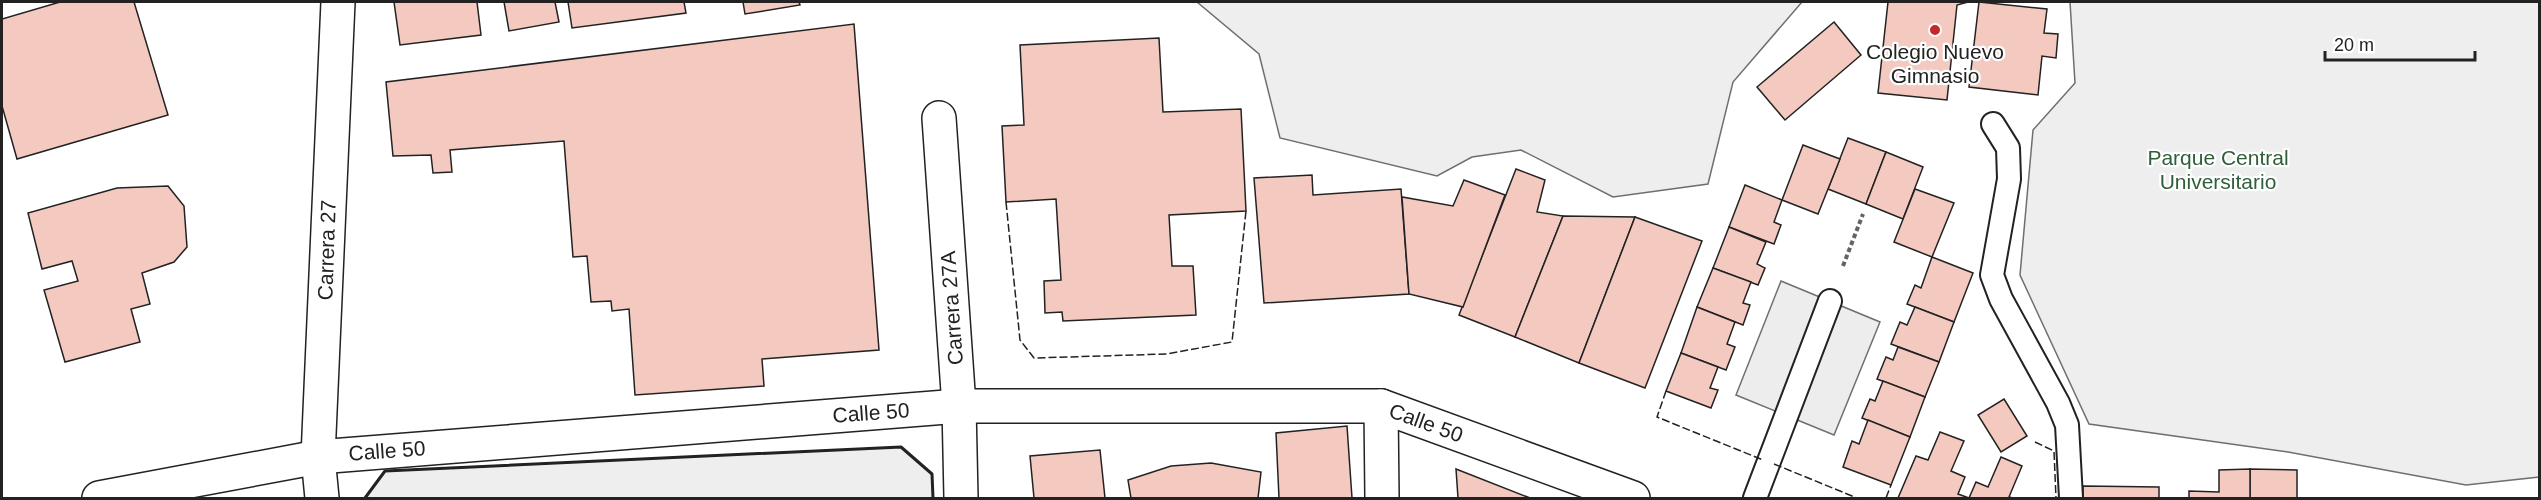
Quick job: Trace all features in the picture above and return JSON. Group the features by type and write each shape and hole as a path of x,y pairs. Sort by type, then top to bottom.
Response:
{"main road":[{"name":"Carrera 27","path":"322,498 318,457 338,2"},
{"name":"Carrera 27A","path":"939,118 959,406 961,498"},
{"name":"Calle 50","path":"99,498 318,457 959,406 1381,406 1633,498"},
{"path":"1381,406 1382,498"}],"lane":[{"path":"1993,124 2008,148 2009,179 1992,275 2001,299 2058,403 2067,425 2071,498"},
{"path":"1755,498 1830,301"}],"path":[{"path":"1830,301 1863,214"}],"green space":[{"path":"1197,2 1802,2 1733,82 1708,184 1613,197 1521,150 1472,157 1437,176 1280,138 1259,54"},
{"name":"Parque Central Universitario","path":"2070,2 2539,2 2539,477 2466,485 2288,452 2089,424 2020,275 2033,130 2075,83"},
{"path":"901,447 932,474 933,498 365,498 385,471"}],"shaded area":[{"path":"1781,281 1880,322 1834,435 1736,395"}],"building":[{"path":"60,2 134,2 168,115 17,159 2,106 2,19"},
{"path":"394,2 477,2 481,35 400,45"},
{"path":"504,2 555,2 559,22 509,31"},
{"path":"568,2 684,2 686,13 572,28"},
{"path":"743,2 799,2 800,5 745,14"},
{"path":"1888,2 1968,2 1957,5 1947,100 1878,93"},
{"path":"1979,2 2047,9 2044,33 2058,34 2056,58 2042,56 2038,95 1969,87"},
{"path":"1834,22 1861,55 1785,120 1757,87"},
{"path":"854,24 879,350 762,359 764,386 635,395 629,309 612,311 611,301 591,302 587,256 573,257 564,141 450,150 452,172 433,173 431,155 393,156 386,82"},
{"path":"1159,38 1163,112 1241,109 1246,211 1169,215 1172,266 1193,266 1196,315 1063,321 1062,312 1045,313 1044,281 1061,280 1056,199 1006,202 1002,126 1024,125 1020,45"},
{"path":"1848,138 1886,152 1866,204 1828,189"},
{"path":"1803,145 1840,159 1818,214 1782,200"},
{"path":"1886,152 1923,167 1903,219 1866,204"},
{"path":"1516,169 1545,180 1537,212 1563,216 1515,337 1459,315"},
{"path":"1312,175 1313,195 1401,189 1409,294 1264,303 1254,178"},
{"path":"1464,180 1505,195 1463,307 1409,294 1402,197 1453,206"},
{"path":"1745,185 1782,200 1774,222 1781,225 1774,244 1729,227"},
{"path":"168,186 184,206 187,247 174,262 142,273 150,304 131,309 140,342 65,362 44,290 78,281 72,261 42,269 28,213 117,188"},
{"path":"1915,189 1954,203 1932,257 1894,242"},
{"path":"1563,216 1635,217 1579,363 1515,337"},
{"path":"1635,217 1702,241 1645,388 1579,363"},
{"path":"1729,227 1766,242 1757,264 1765,268 1758,285 1713,268"},
{"path":"1932,257 1973,273 1954,322 1907,304 1915,285 1921,288"},
{"path":"1713,268 1751,282 1743,303 1750,305 1743,325 1697,307"},
{"path":"1697,307 1735,322 1727,344 1735,347 1726,370 1681,353"},
{"path":"1915,307 1954,322 1939,362 1891,344 1900,322 1907,325"},
{"path":"1898,347 1939,362 1925,397 1877,379 1886,357 1893,360"},
{"path":"1681,353 1718,367 1710,388 1718,390 1711,408 1666,391"},
{"path":"1883,381 1925,397 1910,437 1862,418 1870,399 1875,401"},
{"path":"2004,399 2027,436 2001,452 1978,415"},
{"path":"1868,420 1910,437 1891,485 1843,467 1852,441 1859,444"},
{"path":"1347,426 1352,498 1279,498 1276,433"},
{"path":"1940,432 1964,441 1951,471 1965,477 1958,494 1969,498 1898,498 1916,456 1928,460"},
{"path":"1100,450 1105,498 1034,498 1030,456"},
{"path":"2001,457 2022,466 2009,497 2013,498 1969,498 1976,482 1988,487"},
{"path":"1211,463 1261,472 1258,498 1131,498 1128,480 1171,466"},
{"path":"1456,469 1530,498 1458,498"},
{"path":"2250,469 2297,470 2297,498 2250,498"},
{"path":"2250,469 2250,498 2189,498 2189,491 2219,492 2219,470"},
{"path":"2083,486 2159,487 2159,498 2083,498"}],"fence":[{"path":"1006,202 1020,340 1034,358 1167,354 1232,342 1246,211"},
{"path":"1666,391 1657,417 1763,460"},
{"path":"2035,442 2054,451 2056,498"},
{"path":"1774,464 1857,498"},
{"path":"1886,498 1891,485"}],"wall":[{"path":"365,498 385,471 901,447 932,474 933,498"}],"place":[{"name":"Colegio Nuevo Gimnasio","path":"1935,30"}]}
